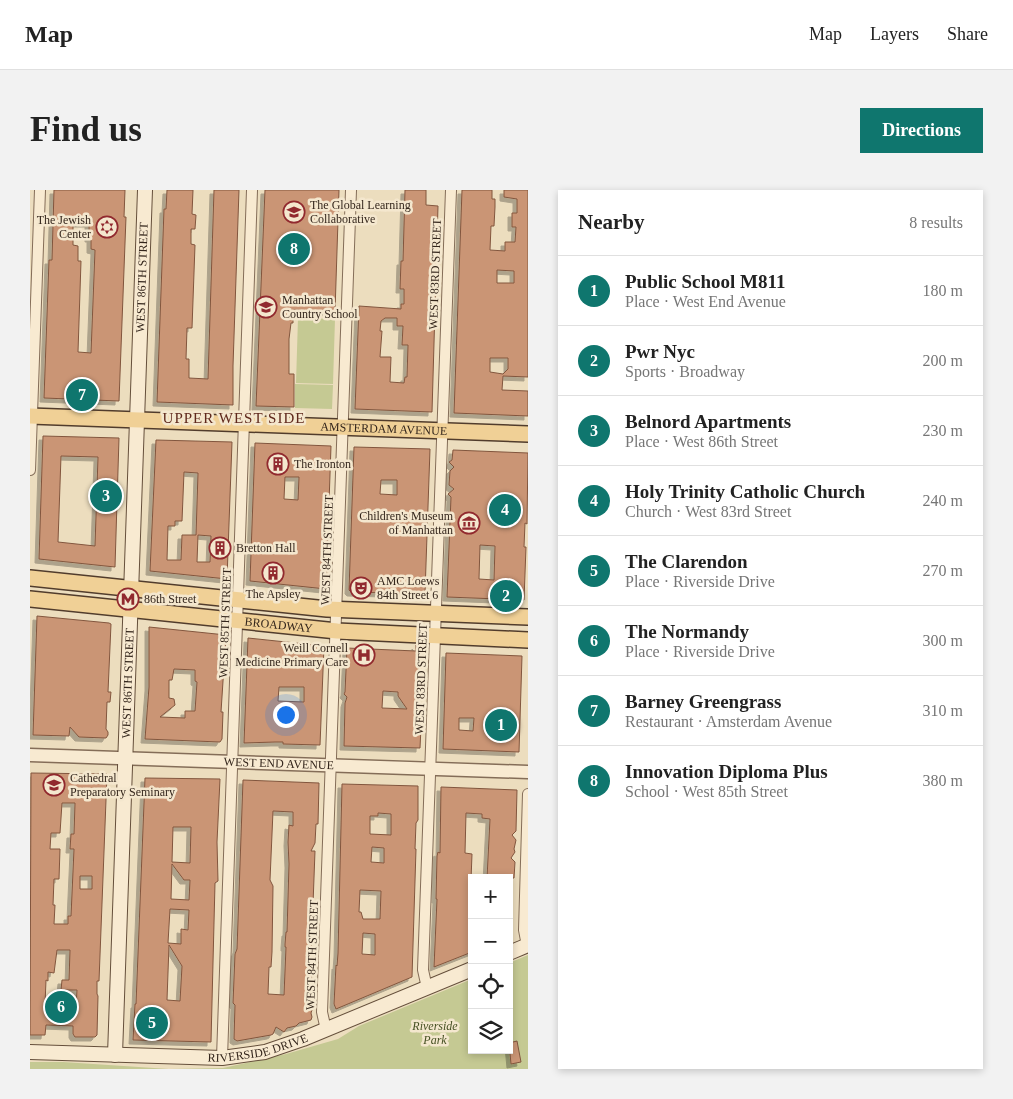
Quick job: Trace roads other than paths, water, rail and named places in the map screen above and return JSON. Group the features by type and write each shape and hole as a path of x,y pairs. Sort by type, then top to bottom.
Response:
{"main road":[{"name":"WEST 86TH STREET","path":"114,1055 145,190"},
{"name":"AMSTERDAM AVENUE","path":"31,416 528,434"},
{"name":"BROADWAY","path":"30,578 338,610 528,617"},
{"name":"BROADWAY","path":"30,599 337,631 528,640"},
{"path":"513,952 528,946"},
{"name":"RIVERSIDE DRIVE","path":"30,1052 222,1058 265,1052 326,1030 468,971"}],"street":[{"path":"30,470 40,190"},
{"name":"WEST 85TH STREET","path":"222,1058 252,190"},
{"name":"WEST 84TH STREET","path":"326,1030 322,1016 338,610 351,190"},
{"name":"WEST 83RD STREET","path":"427,988 423,970 451,190"},
{"name":"WEST END AVENUE","path":"30,755 528,772"},
{"path":"528,794 524,930 528,946"}],"place":[{"name":"The Global Learning Collaborative","path":"294,212"},
{"name":"The Jewish Center","path":"107,227"},
{"name":"Innovation Diploma Plus","path":"294,249"},
{"name":"Manhattan Country School","path":"266,307"},
{"name":"Barney Greengrass","path":"82,395"},
{"name":"The Ironton","path":"278,464"},
{"name":"Belnord Apartments","path":"106,496"},
{"name":"Holy Trinity Catholic Church","path":"505,510"},
{"name":"Children's Museum of Manhattan","path":"469,523"},
{"name":"Bretton Hall","path":"220,548"},
{"name":"The Apsley","path":"273,573"},
{"name":"AMC Loews 84th Street 6","path":"361,588"},
{"name":"Pwr Nyc","path":"506,596"},
{"name":"86th Street","path":"128,599"},
{"name":"Weill Cornell Medicine Primary Care","path":"364,655"},
{"name":"Public School M811","path":"501,725"},
{"name":"Cathedral Preparatory Seminary","path":"54,785"},
{"name":"The Normandy","path":"61,1007"},
{"name":"The Clarendon","path":"152,1023"}],"district":[{"name":"UPPER WEST SIDE","path":"234,418"}],"park label":[{"name":"Riverside Park","path":"435,1033"}]}
